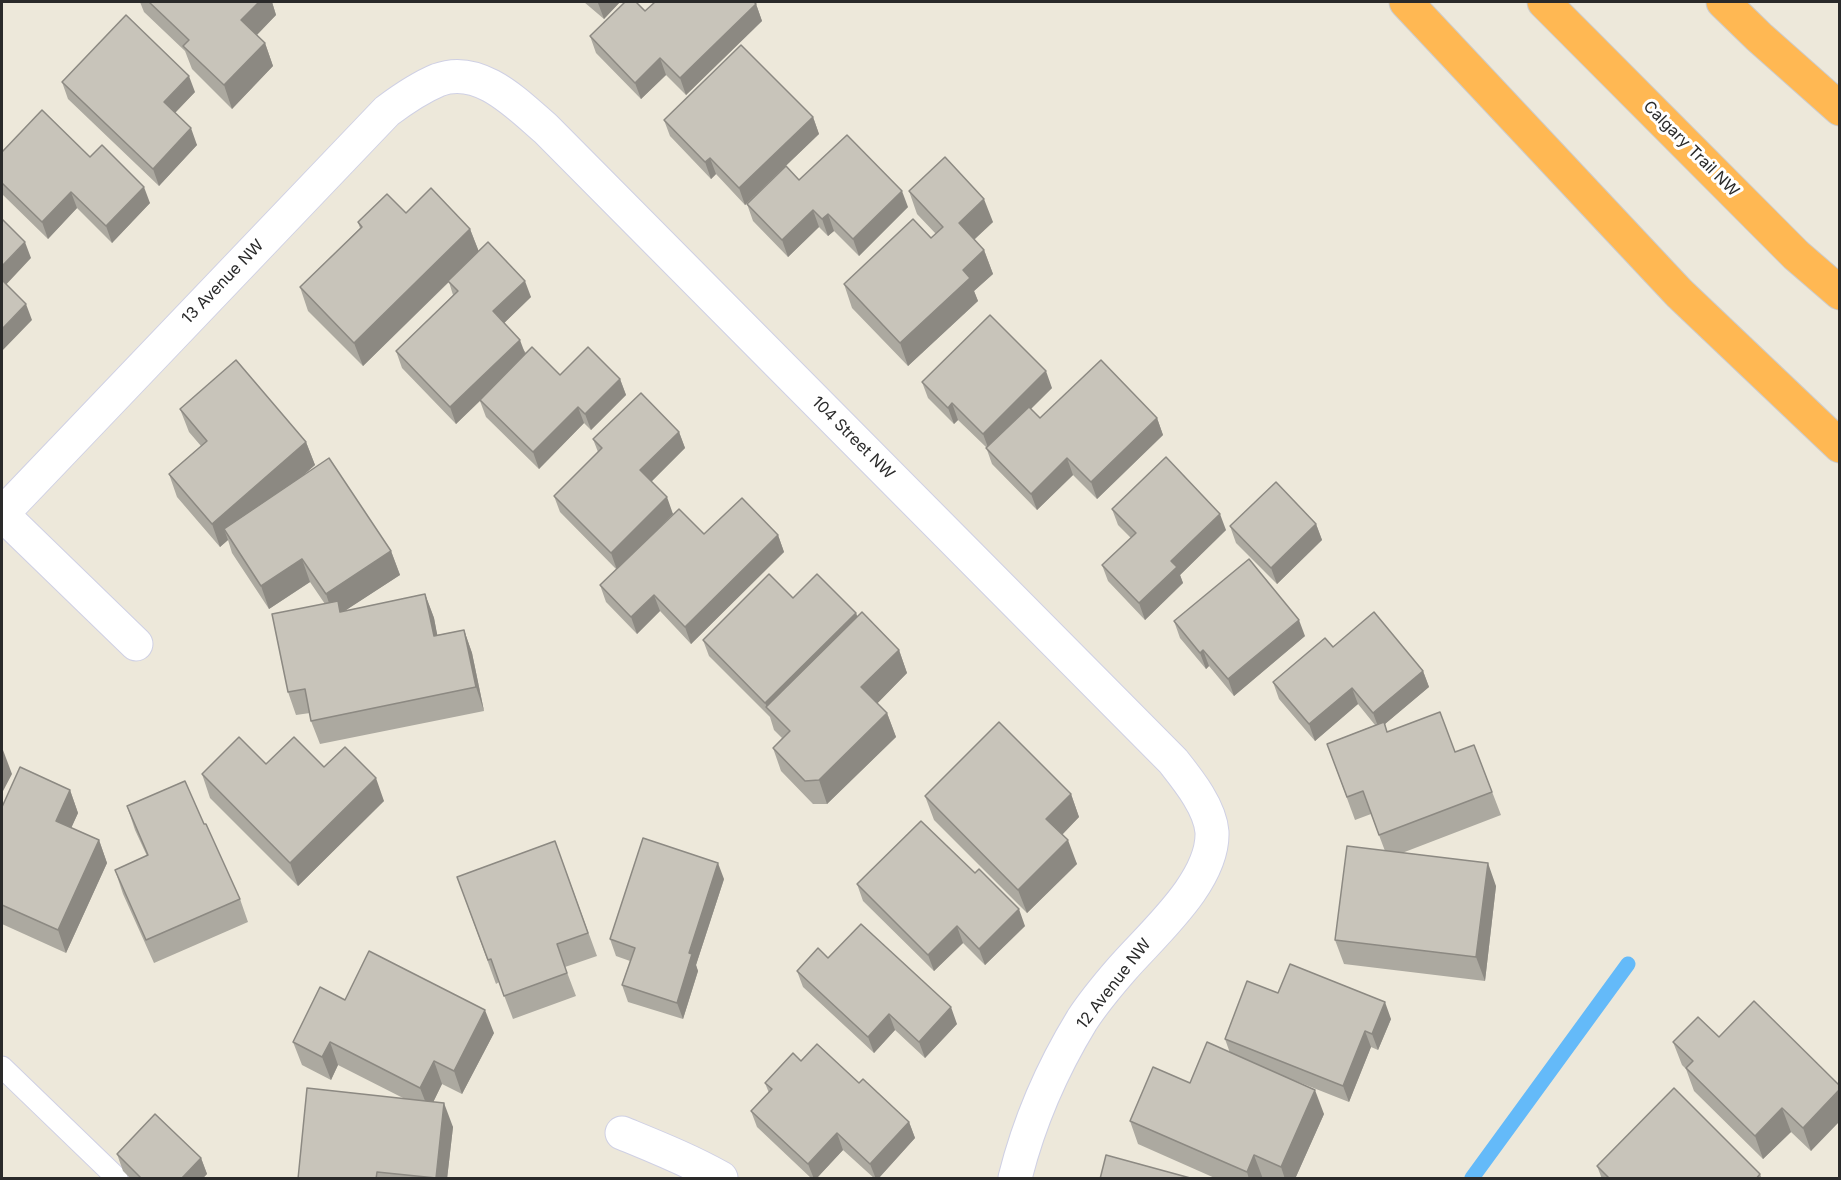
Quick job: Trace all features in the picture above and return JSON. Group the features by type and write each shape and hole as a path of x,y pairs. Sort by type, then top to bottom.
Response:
{"highway":[{"path":"1406,2 1679,293 1839,446"},
{"name":"Calgary Trail NW","path":"1544,2 1796,255 1839,293"},
{"path":"1723,2 1839,109"}],"street":[{"name":"13 Avenue NW","path":"136,644 2,514 387,111 412,92 440,79 462,76"},
{"name":"104 Street NW","path":"462,76 495,88 546,129 1157,744 1193,787 1205,810 1212,832"},
{"name":"12 Avenue NW","path":"1015,1179 1020,1157 1040,1100 1060,1059 1084,1018 1113,981 1177,909 1195,884 1208,857 1212,832"},
{"path":"622,1133 697,1164 721,1179"}],"lane":[{"path":"2,1067 117,1179"}],"building":[{"path":"149,2 259,2 241,20 265,43 224,85 183,46 189,40"},
{"path":"625,2 636,2 645,11 655,2 754,2 756,4 680,78 660,58 635,83 590,36"},
{"path":"126,15 189,76 164,102 191,128 153,169 62,82"},
{"path":"741,45 813,117 739,188 710,158 705,162 664,120"},
{"path":"42,110 90,157 102,145 144,187 106,226 71,192 42,222 2,183 2,152"},
{"path":"847,135 902,191 853,239 828,214 822,219 813,210 782,240 747,204 786,166 799,180"},
{"path":"945,157 984,199 959,223 984,250 963,270 970,278 900,343 844,284 913,219 931,238 943,227 909,191"},
{"path":"431,188 470,229 354,343 300,287 362,227 358,222 387,194 406,213"},
{"path":"2,219 25,242 2,266"},
{"path":"488,242 525,281 493,311 520,340 450,407 396,351 458,291 448,281"},
{"path":"2,280 26,304 2,329"},
{"path":"990,315 1046,371 983,434 952,403 948,408 922,382"},
{"path":"532,347 560,375 588,347 620,379 585,414 578,407 533,452 480,400"},
{"path":"236,360 306,442 212,524 169,474 207,441 180,409"},
{"path":"1101,360 1157,418 1091,482 1067,458 1031,494 986,448 1029,407 1040,418"},
{"path":"641,393 679,432 640,470 667,497 611,553 554,496 602,448 593,439"},
{"path":"1166,457 1220,514 1171,561 1177,567 1139,603 1102,565 1136,533 1112,509"},
{"path":"329,458 391,551 326,594 302,559 261,586 224,529"},
{"path":"1276,482 1316,524 1271,568 1230,526"},
{"path":"742,498 778,535 685,627 654,595 631,617 600,585 679,509 704,534"},
{"path":"1249,559 1299,620 1228,679 1203,650 1200,653 1174,621"},
{"path":"769,574 793,598 817,574 856,613 765,703 703,640"},
{"path":"425,594 434,636 464,630 476,687 311,721 305,689 288,692 272,614 338,601 340,612"},
{"path":"862,612 899,650 861,687 887,713 819,780 805,781 773,748 790,731 766,707"},
{"path":"1374,612 1423,671 1373,713 1352,688 1309,724 1273,682 1325,638 1333,647"},
{"path":"1440,712 1455,752 1474,745 1492,792 1379,835 1363,791 1347,797 1327,744 1384,722 1387,732"},
{"path":"999,722 1071,794 1046,819 1068,840 1018,890 925,796"},
{"path":"239,737 266,764 294,737 324,767 345,747 376,778 290,863 202,774"},
{"path":"20,767 70,790 56,821 99,840 58,930 2,905 2,807"},
{"path":"185,781 240,899 146,940 115,870 148,855 127,806"},
{"path":"921,821 975,873 979,869 1019,909 979,949 957,926 928,955 857,884"},
{"path":"643,838 718,863 689,953 692,954 677,1003 622,985 635,948 610,939"},
{"path":"555,841 588,933 557,944 567,973 504,996 457,877"},
{"path":"1347,846 1488,863 1476,957 1335,940"},
{"path":"861,924 951,1007 919,1042 889,1014 868,1037 797,971 818,948 828,958"},
{"path":"369,951 485,1010 454,1071 434,1061 420,1088 330,1042 322,1057 293,1042 320,987 345,1000"},
{"path":"1290,964 1385,1002 1372,1034 1365,1031 1343,1086 1225,1039 1247,981 1278,993"},
{"path":"1754,1001 1839,1085 1839,1090 1803,1128 1782,1108 1755,1136 1686,1068 1693,1061 1673,1042 1698,1017 1719,1037"},
{"path":"1207,1042 1315,1090 1281,1167 1254,1155 1247,1172 1130,1121 1153,1067 1190,1083"},
{"path":"817,1044 859,1083 863,1079 909,1122 870,1164 837,1133 808,1164 751,1111 772,1089 765,1083 793,1053 801,1061"},
{"path":"307,1088 444,1103 436,1178 377,1172 376,1179 298,1179"},
{"path":"1674,1088 1760,1174 1756,1179 1610,1179 1597,1166"},
{"path":"155,1114 201,1158 181,1179 142,1179 117,1154"},
{"path":"1106,1155 1194,1179 1100,1179"}],"waterway":[{"path":"1472,1178 1628,964"}]}
